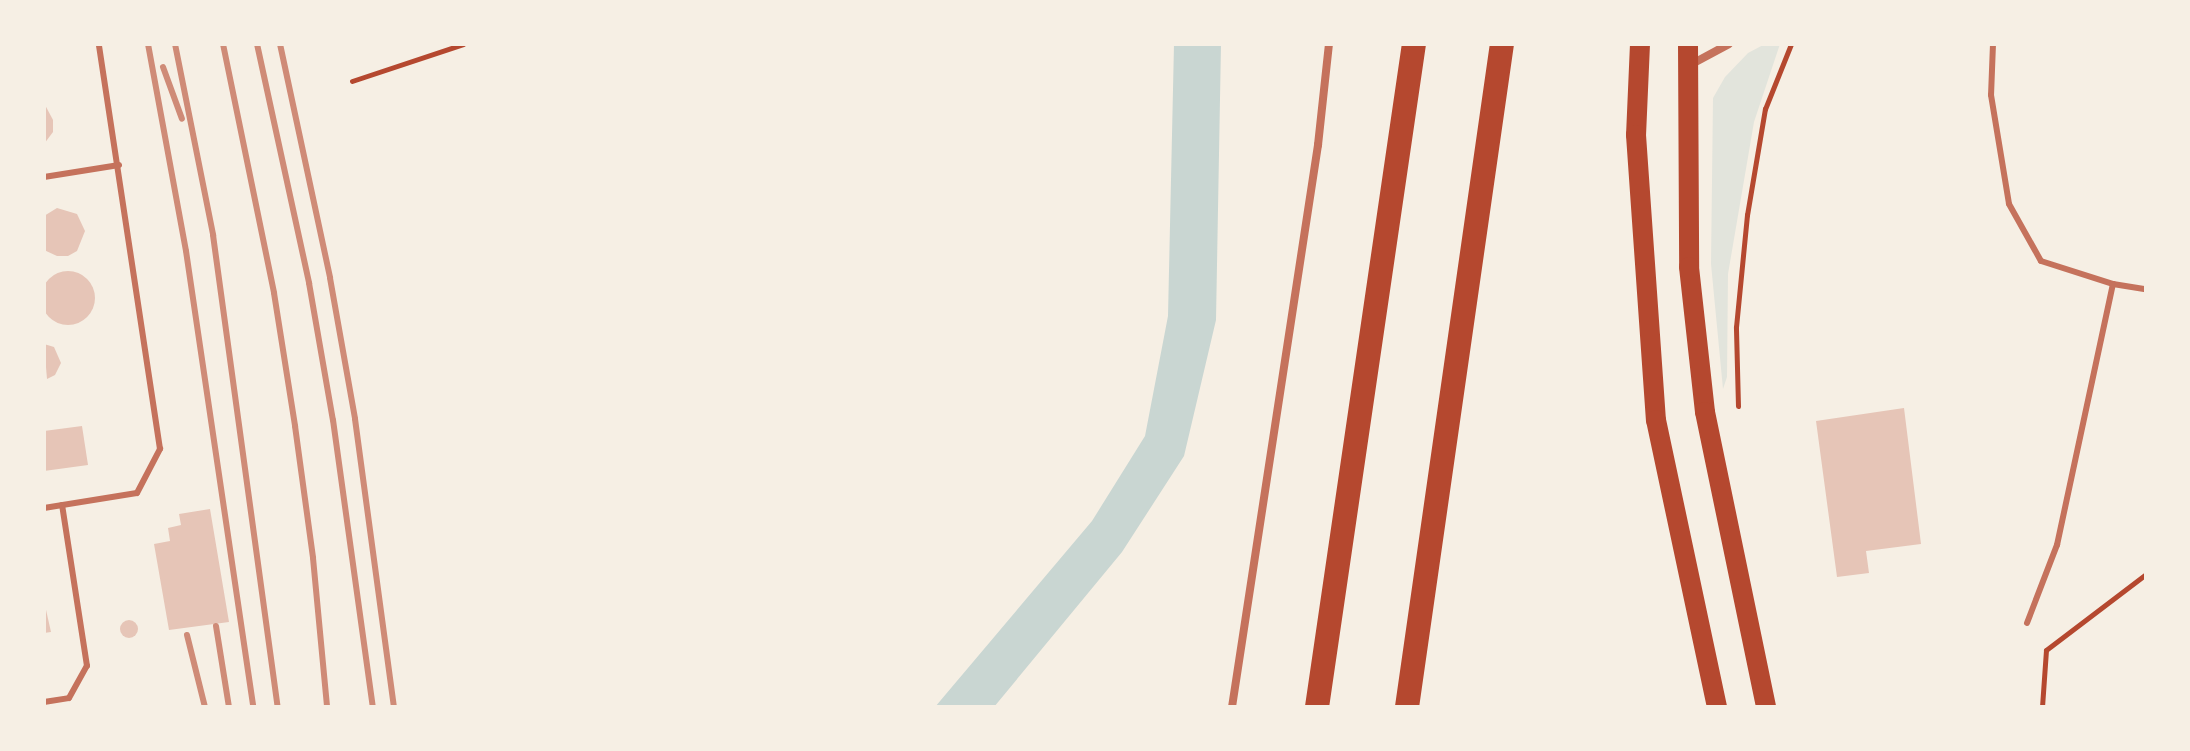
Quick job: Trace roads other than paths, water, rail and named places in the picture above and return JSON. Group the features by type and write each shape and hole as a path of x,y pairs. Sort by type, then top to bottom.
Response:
{"highway":[{"path":"1317,707 1414,44"},
{"path":"1407,707 1502,44"}],"main road":[{"path":"1640,44 1636,135 1656,420 1717,707"},
{"path":"1688,44 1689,267 1705,412 1766,707"}],"street":[{"path":"1232,707 1316,160 1329,44"},
{"path":"1686,67 1729,44"}],"lane":[{"path":"44,508 137,493 160,449 99,44"},
{"path":"1993,44 1991,95 2009,204 2041,261 2113,284 2146,289"},
{"path":"44,177 119,165"},
{"path":"2027,623 2057,545 2113,284"},
{"path":"44,702 69,698 87,666 62,505"}],"railway":[{"path":"148,44 186,251 253,707"},
{"path":"175,44 213,235 278,707"},
{"path":"223,44 274,293 295,426 313,558 327,707"},
{"path":"257,44 309,283 333,420 373,707"},
{"path":"280,44 330,278 355,419 394,707"},
{"path":"163,67 182,119"},
{"path":"216,626 229,707"},
{"path":"187,635 205,707"}]}
